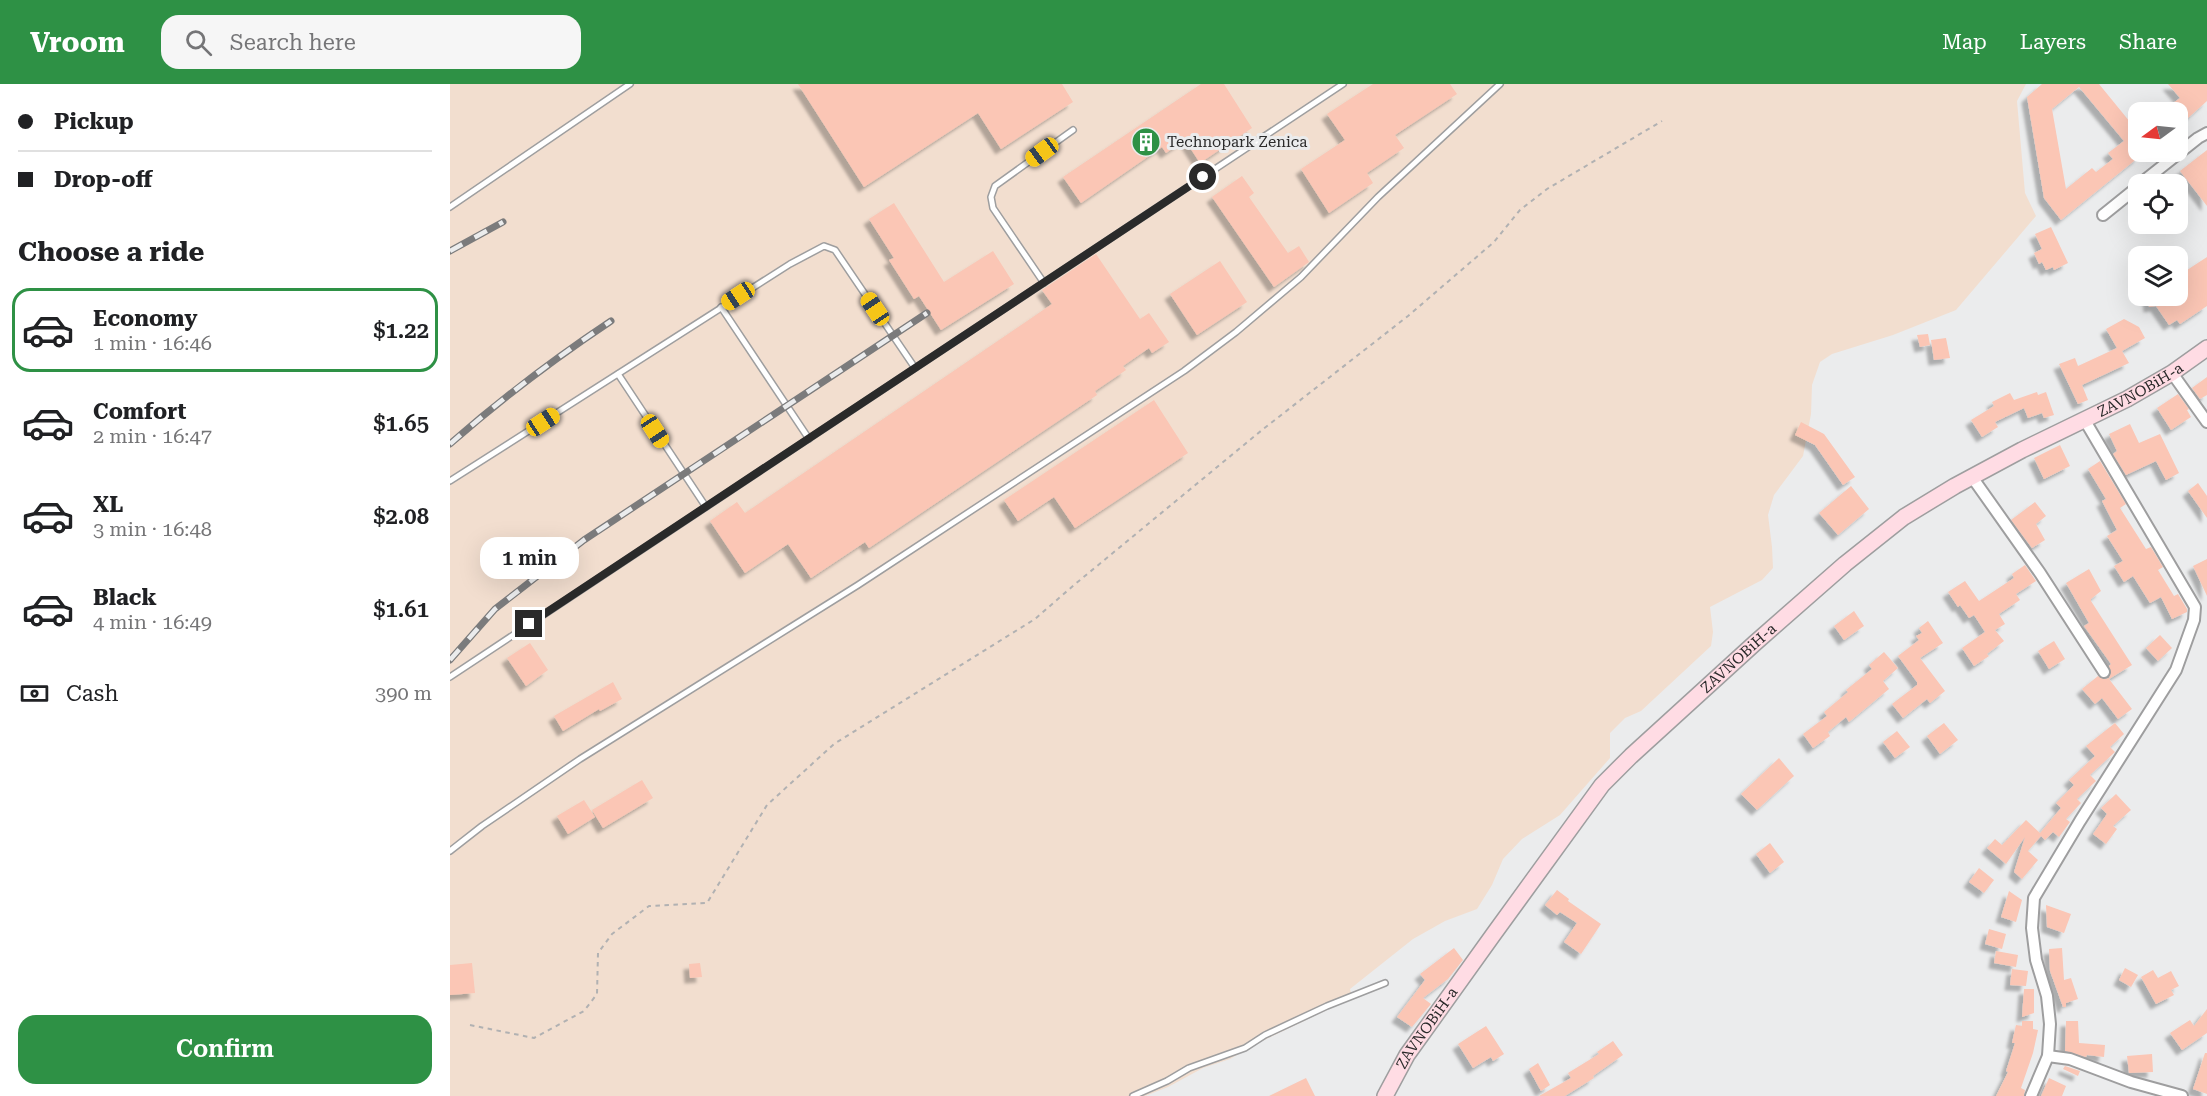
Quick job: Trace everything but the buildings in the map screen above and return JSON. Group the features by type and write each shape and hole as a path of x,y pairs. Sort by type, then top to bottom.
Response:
{"main road":[{"name":"ZAVNOBiH-a","path":"1386,1096 1407,1055 1602,785 1755,643 1845,564 1904,517 1972,477 2127,399 2172,373 2207,348"}],"street":[{"path":"2154,174 2207,133"},
{"path":"2103,215 2128,195"},
{"path":"2172,373 2207,422"},
{"path":"2031,1096 2048,1056 2050,1024 2047,996 2036,960 2032,928 2034,898 2176,670 2194,620 2195,607 2084,419"},
{"path":"1972,477 2040,573 2104,672"},
{"path":"2048,1056 2070,1059 2131,1082 2182,1096"}],"lane":[{"path":"450,207 630,84"},
{"path":"450,677 1343,84"},
{"path":"450,851 482,826 580,759 828,604 1184,371 1236,332 1301,277 1378,196 1500,84"},
{"path":"1044,283 993,208 991,197 995,186 1073,130"},
{"path":"450,481 721,307 790,264 824,246 835,250 915,368"},
{"path":"721,307 808,439"},
{"path":"618,374 706,507"},
{"path":"1133,1096 1189,1068 1245,1048 1265,1035 1327,1006 1385,983"}],"path":[{"path":"470,1025 534,1038 584,1011 597,994 598,953 612,934 650,906 707,903 767,805 834,744 1035,619 1262,430 1416,308 1494,242 1520,210 1547,189 1662,121"}],"shaded area":[{"path":"450,84 2026,84 2017,101 2025,193 2036,216 1956,310 1893,335 1832,354 1820,362 1812,385 1811,414 1803,456 1774,495 1768,515 1773,568 1762,580 1710,607 1713,632 1711,646 1641,711 1625,718 1610,733 1610,758 1560,815 1522,839 1503,859 1492,885 1477,909 1445,921 1413,939 1350,989 1352,998 1230,1059 1203,1068 1168,1087 1145,1096 450,1096"}],"railway":[{"path":"450,251 503,222"},
{"path":"450,660 495,609 584,540 927,313"},
{"path":"450,444 528,380 611,321"}],"place":[{"name":"Technopark Zenica","path":"1146,142"}],"route":[{"path":"529,624 1203,177"}]}
